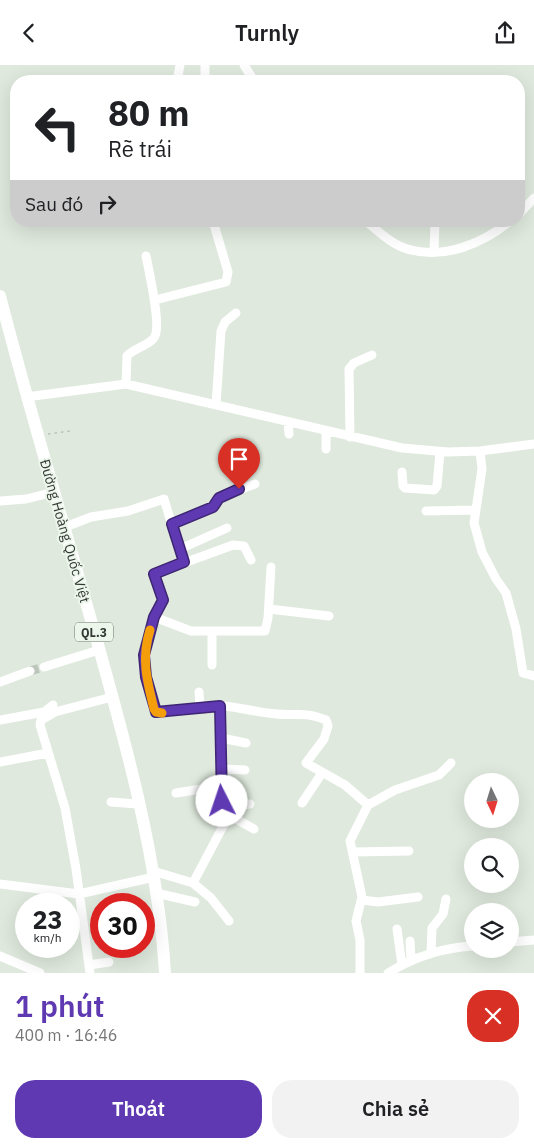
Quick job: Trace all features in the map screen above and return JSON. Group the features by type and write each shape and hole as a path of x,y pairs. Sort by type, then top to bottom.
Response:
{"highway":[{"name":"Đường Hoàng Quốc Việt","path":"0,296 26,397 65,527 112,697 153,874 162,929 165,973"}],"street":[{"path":"525,207 534,197"},
{"path":"155,300 226,282 228,272 215,227"},
{"path":"374,227 396,244 410,250 434,252 448,251 478,241 500,227"},
{"path":"434,252 436,227"},
{"path":"126,384 127,356 155,336 155,300 146,256"},
{"path":"216,405 221,331 225,322 236,313"},
{"path":"350,437 349,369 354,363 372,355"},
{"path":"26,397 126,384 387,445 440,452 480,451 534,444"},
{"path":"288,422 289,434"},
{"path":"326,431 326,449"},
{"path":"480,451 482,469 474,523 482,552 506,593 516,629 523,673 534,676"},
{"path":"402,472 403,486 405,488 434,490 437,486 440,452"},
{"path":"172,524 213,507 224,495 255,484"},
{"path":"0,501 26,499 54,492"},
{"path":"65,527 91,517 128,511 160,499 166,501 184,562"},
{"path":"426,511 476,510"},
{"path":"180,549 227,528"},
{"path":"251,560 244,546 239,544 154,574 163,600 154,617 144,661 154,709 160,713 220,706 275,714 306,713 326,720 328,726 324,739 306,763 345,785 368,805"},
{"path":"154,617 191,631 265,631 269,609 271,567"},
{"path":"269,609 329,617"},
{"path":"212,632 212,665"},
{"path":"44,667 100,650"},
{"path":"0,682 30,671"},
{"path":"199,692 200,707"},
{"path":"79,893 65,808 40,725 41,720 56,712 112,697"},
{"path":"0,720 44,712 53,705"},
{"path":"220,706 222,801"},
{"path":"221,738 246,743"},
{"path":"0,762 48,753"},
{"path":"360,973 360,940 356,921 362,900 350,841 368,805 395,790 439,775 450,763"},
{"path":"220,769 244,770"},
{"path":"302,803 322,773"},
{"path":"176,793 221,786"},
{"path":"111,802 138,804"},
{"path":"193,883 229,815 236,806 250,804"},
{"path":"229,815 254,829"},
{"path":"353,853 409,851"},
{"path":"80,894 153,874 193,883 211,898 229,921"},
{"path":"0,885 70,893"},
{"path":"156,893 195,902"},
{"path":"362,900 378,901 418,897"},
{"path":"431,953 432,928 444,914 446,899"},
{"path":"80,902 89,971 109,962"},
{"path":"397,929 402,965"},
{"path":"410,941 410,959"},
{"path":"519,942 534,941"},
{"path":"388,973 410,959 464,947"},
{"path":"0,956 40,973"}],"path":[{"path":"38,435 70,431"}],"tunnel":[{"path":"30,671 44,667"}],"slow traffic":[{"path":"150,630 144,655 144,666 154,709 156,712 162,713"}],"route":[{"path":"222,801 220,706 203,706 156,712 146,677 144,655 154,617 163,600 153,577 154,574 184,562 172,524 215,506 219,498 239,489"}]}
